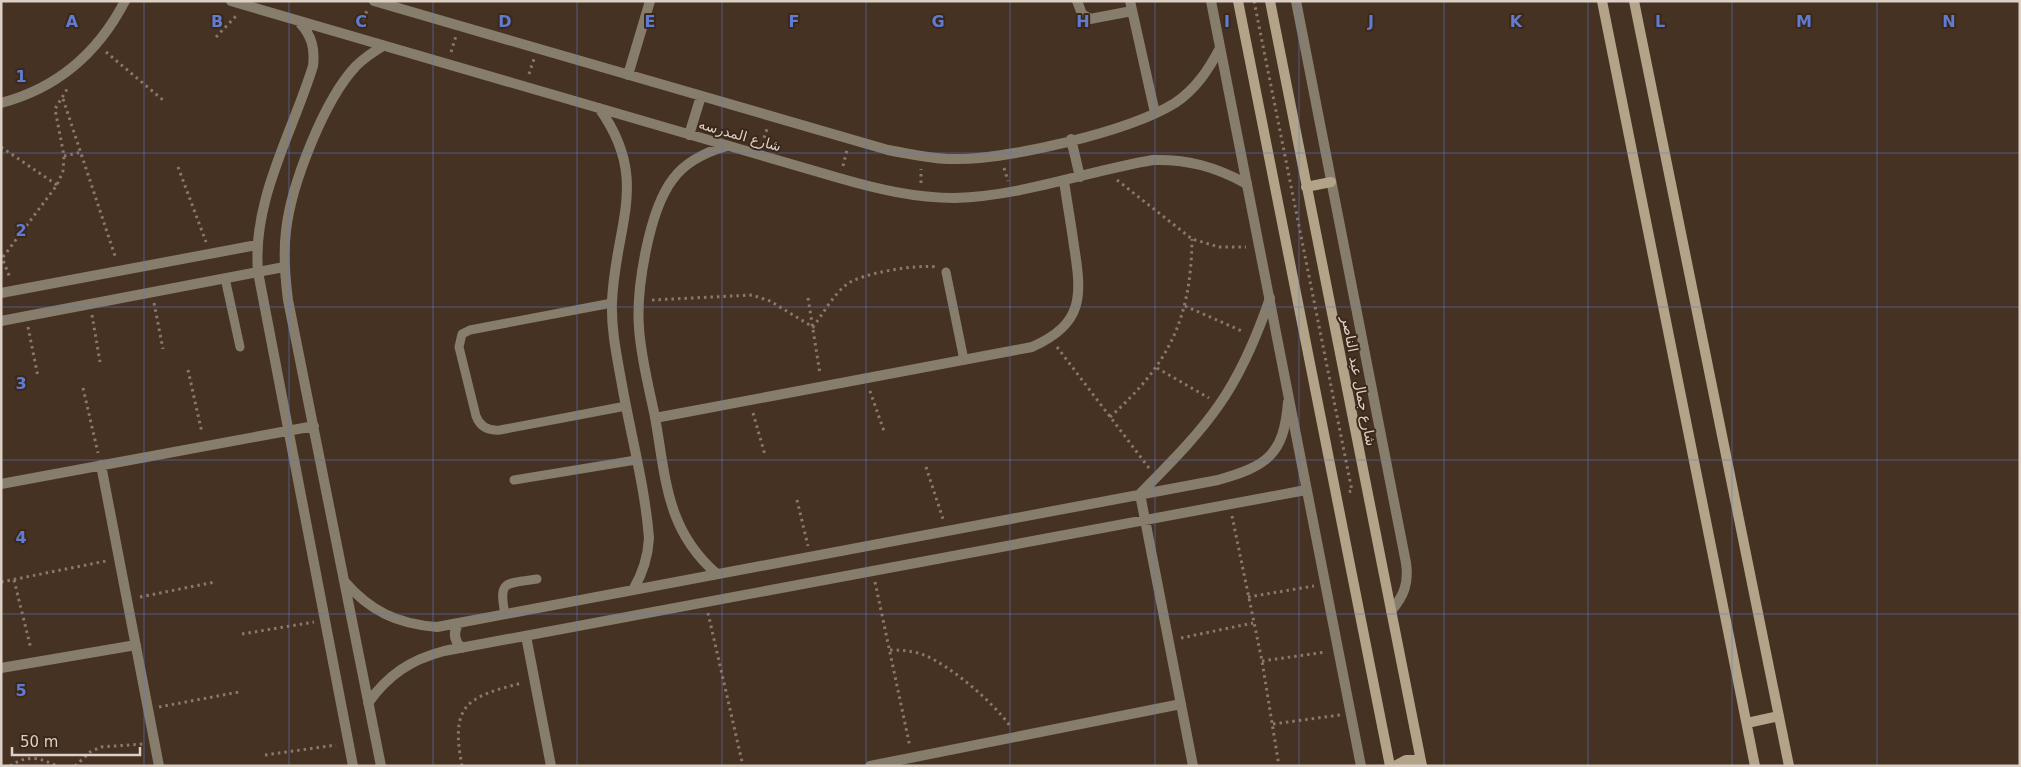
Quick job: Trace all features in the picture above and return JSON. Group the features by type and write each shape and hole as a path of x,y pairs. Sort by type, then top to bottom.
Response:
{"main road":[{"path":"1238,1 1390,766"},
{"name":"شارع جمال عبد الناصر","path":"1270,1 1421,763"},
{"path":"1602,1 1756,766"},
{"path":"1634,1 1789,766"},
{"path":"1306,187 1331,182"},
{"path":"1747,723 1779,716"},
{"path":"1395,766 1406,760 1421,763"}],"street":[{"path":"1,103 22,97 50,84 76,67 98,45 113,24 125,1"},
{"name":"شارع المدرسه","path":"232,1 727,146 898,193 954,198 1010,192 1153,160 1178,159 1218,169 1248,184"},
{"name":"شارع المدرسه","path":"372,1 850,140 888,150 922,156 957,158 1002,155 1071,140 1155,114 1176,102 1194,87 1209,69 1220,48"},
{"path":"628,75 650,1"},
{"path":"1077,1 1082,14 1090,19 1131,6 1155,114"},
{"path":"1211,1 1271,297 1306,490 1361,766"},
{"path":"1296,1 1406,563 1408,577 1406,590 1400,602 1390,611"},
{"path":"300,22 308,31 312,42 313,66 264,203 256,245 258,272 353,766"},
{"path":"381,766 288,300 284,248 289,211 306,158 320,125 346,78 356,66 383,46"},
{"path":"689,135 701,96"},
{"path":"599,108 612,126 622,146 627,168 628,190 612,303 614,344 649,538 648,556 634,590"},
{"path":"1071,140 1080,177"},
{"path":"717,574 691,549 675,518 640,340 639,301 644,267 662,195 674,177 689,163 707,152 727,146"},
{"path":"655,418 1032,347 1051,339 1063,328 1074,311 1080,292 1064,181"},
{"path":"6,292 256,245"},
{"path":"1,321 284,266"},
{"path":"1140,494 1200,430 1220,404 1256,337 1271,297"},
{"path":"344,580 364,601 394,620 415,626 437,627 1218,480 1256,467 1272,455 1281,441 1286,423 1288,393"},
{"path":"1,484 314,426"},
{"path":"101,465 159,766"},
{"path":"368,703 393,674 425,656 1306,490"},
{"path":"1140,494 1193,766"},
{"path":"458,624 454,634 455,639 462,648"},
{"path":"526,636 551,766"},
{"path":"1,668 136,645"},
{"path":"870,766 1181,704"}],"lane":[{"path":"946,272 964,360"},
{"path":"225,278 240,347"},
{"path":"612,303 470,330 462,334 460,347 478,422 488,430 500,430 626,406"},
{"path":"514,480 636,460"},
{"path":"505,614 501,595 504,587 509,584 537,579"}],"path":[{"path":"358,38 372,1"},
{"path":"1254,1 1352,491 1337,496"},
{"path":"216,37 246,5"},
{"path":"447,64 459,26"},
{"path":"98,45 163,100"},
{"path":"525,87 537,48"},
{"path":"6,292 8,268 2,256 56,186 63,171 64,156 55,114 57,104 62,98 76,67"},
{"path":"62,98 82,152 120,271"},
{"path":"759,154 771,116"},
{"path":"839,178 850,140"},
{"path":"1,147 56,186"},
{"path":"64,156 82,152"},
{"path":"1002,155 1010,192"},
{"path":"921,196 922,156"},
{"path":"178,167 210,254"},
{"path":"1105,170 1192,239 1205,245 1219,247 1260,247"},
{"path":"1110,417 1136,394 1157,368 1174,338 1185,306 1192,273 1192,239"},
{"path":"813,327 846,285 855,279 926,266 946,272"},
{"path":"152,292 163,349"},
{"path":"639,301 752,295 770,301 813,327"},
{"path":"808,298 822,386"},
{"path":"90,304 100,362"},
{"path":"1185,306 1256,337"},
{"path":"26,316 38,377"},
{"path":"1051,339 1156,477"},
{"path":"1157,368 1220,404"},
{"path":"188,370 205,446"},
{"path":"866,378 885,434"},
{"path":"83,388 101,465"},
{"path":"750,400 764,456"},
{"path":"926,467 947,531"},
{"path":"797,500 811,556"},
{"path":"1230,504 1262,661 1279,766"},
{"path":"1,582 119,559"},
{"path":"873,571 913,757"},
{"path":"14,580 35,662"},
{"path":"127,600 215,582"},
{"path":"1248,597 1325,584"},
{"path":"705,603 743,766"},
{"path":"242,634 325,620"},
{"path":"1168,641 1253,623"},
{"path":"890,650 914,652 936,661 987,700 1016,737"},
{"path":"1262,661 1338,651"},
{"path":"462,766 458,732 463,710 470,700 485,693 535,679"},
{"path":"149,709 239,692"},
{"path":"1273,724 1350,714"},
{"path":"265,755 349,743"},
{"path":"75,766 90,752 101,747 155,744"},
{"path":"10,766 19,760 36,757 57,766"}]}
